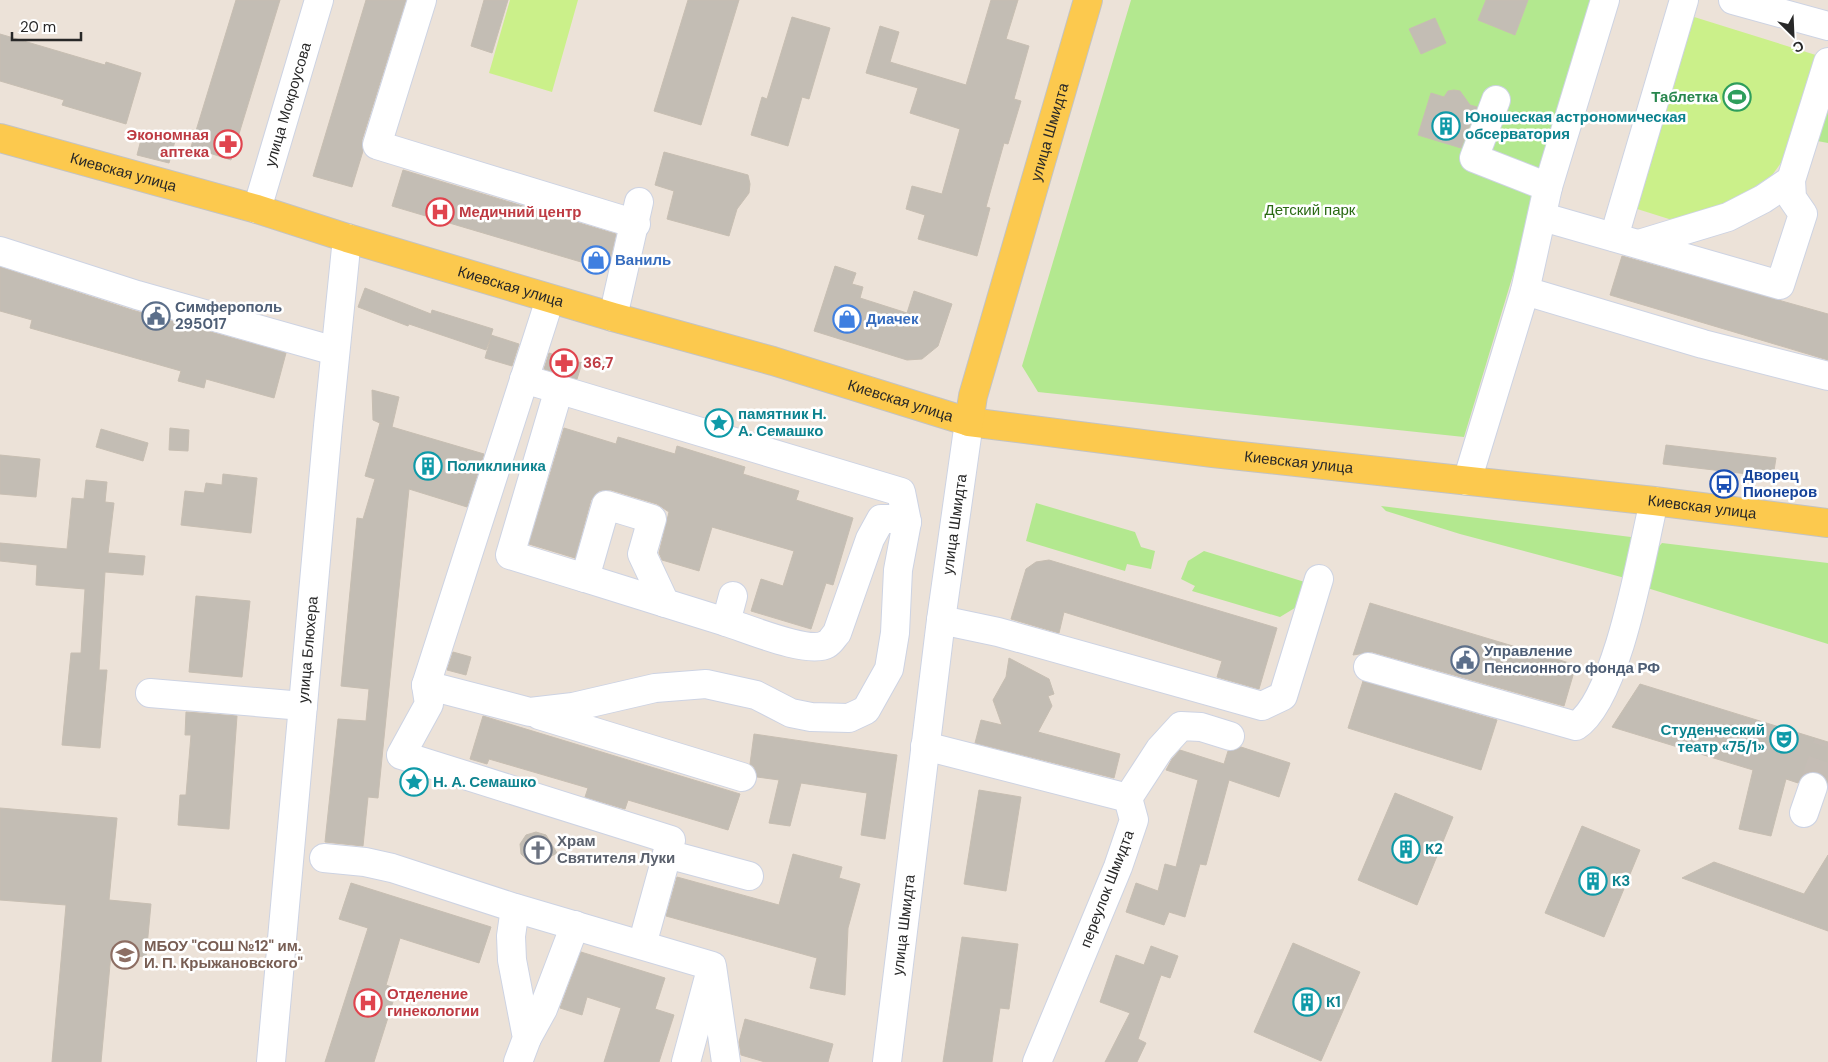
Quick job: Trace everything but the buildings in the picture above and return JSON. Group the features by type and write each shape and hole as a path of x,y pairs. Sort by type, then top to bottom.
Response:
{"main road":[{"name":"улица Шмидта","path":"969,422 974,396 1088,0"},
{"name":"Киевская улица","path":"0,138 257,209 550,299 773,361 969,422 1213,453 1654,501 1828,523"}],"street":[{"name":"улица Мокроусова","path":"257,209 319,0"},
{"path":"422,0 377,145 638,213 613,317"},
{"path":"1467,481 1522,318 1525,292 1543,217 1548,187 1605,0"},
{"path":"1626,241 1684,0"},
{"path":"1733,0 1828,26"},
{"path":"1543,217 1780,285 1803,214 1792,198 1791,180 1828,62"},
{"path":"1496,100 1474,158 1548,187"},
{"path":"1626,241 1728,217 1763,199 1791,180"},
{"name":"улица Блюхера","path":"271,1062 335,351 347,238"},
{"path":"0,251 147,298 335,351"},
{"path":"1525,292 1703,344 1828,376"},
{"path":"550,299 426,685 429,704 401,756 671,840 642,945"},
{"path":"524,379 901,492 906,522 898,570 895,633 889,669 866,710 849,718 811,717 791,713 756,695 706,684 655,688 573,707 530,712"},
{"path":"559,389 510,555 795,644 813,647 827,644 837,632 870,538 881,520 895,519 906,522"},
{"name":"улица Шмидта","path":"887,1062 941,620 969,422"},
{"path":"1368,667 1576,726 1587,719 1614,667 1632,600 1654,501"},
{"path":"585,578 606,505 652,519 642,554 666,603"},
{"path":"941,620 998,632 1262,706 1283,696 1319,579"},
{"path":"726,622 732,596"},
{"path":"426,685 530,712 742,777"},
{"path":"150,693 303,706"},
{"path":"925,746 1128,798 1160,749 1181,726 1201,727 1230,736"},
{"path":"1804,813 1813,787"},
{"name":"переулок Шмидта","path":"1037,1062 1125,848 1134,820 1128,798"},
{"path":"667,854 749,876"},
{"path":"324,858 365,862 392,868 515,908 712,966"},
{"path":"515,908 511,936 512,960 523,1050"},
{"path":"523,1050 543,1009 575,926"},
{"path":"686,1062 712,966"},
{"path":"712,966 726,1062"}],"green space":[{"path":"510,0 578,0 552,92 489,73"},
{"name":"Детский парк","path":"1131,0 1596,0 1464,437 1038,392 1022,366"},
{"name":"Таблетка","path":"1691,16 1819,56 1791,149 1765,185 1711,216 1669,219 1634,208"},
{"path":"1828,93 1828,143 1812,140"},
{"path":"1036,503 1135,532 1141,547 1155,551 1151,569 1127,564 1125,571 1026,541"},
{"path":"1381,506 1631,537 1636,544 1625,578 1460,534 1386,511"},
{"path":"1662,543 1828,563 1828,644 1644,587 1653,553"},
{"path":"1204,551 1308,583 1303,603 1280,617 1192,591 1195,586 1181,579 1188,561"}],"tunnel":[{"path":"1813,787 1828,743"}],"place":[{"name":"Таблетка","path":"1737,97"},
{"name":"Юношеская астрономическая обсерватория","path":"1446,126"},
{"name":"Экономная аптека","path":"228,144"},
{"name":"Медичний центр","path":"440,212"},
{"name":"Ваниль","path":"596,260"},
{"name":"Симферополь 295017","path":"156,316"},
{"name":"Диачек","path":"847,319"},
{"name":"36,7","path":"564,363"},
{"name":"памятник Н. А. Семашко","path":"719,423"},
{"name":"Поликлиника","path":"428,466"},
{"name":"Дворец Пионеров","path":"1724,484"},
{"name":"Управление Пенсионного фонда РФ","path":"1465,660"},
{"name":"Студенческий театр «75/1»","path":"1784,739"},
{"name":"Н. А. Семашко","path":"414,782"},
{"name":"К2","path":"1406,849"},
{"name":"Храм Святителя Луки","path":"538,850"},
{"name":"К3","path":"1593,881"},
{"name":"МБОУ \"СОШ №12\" им. И. П. Крыжановского\"","path":"125,955"},
{"name":"К1","path":"1307,1002"},
{"name":"Отделение гинекологии","path":"368,1003"}]}
